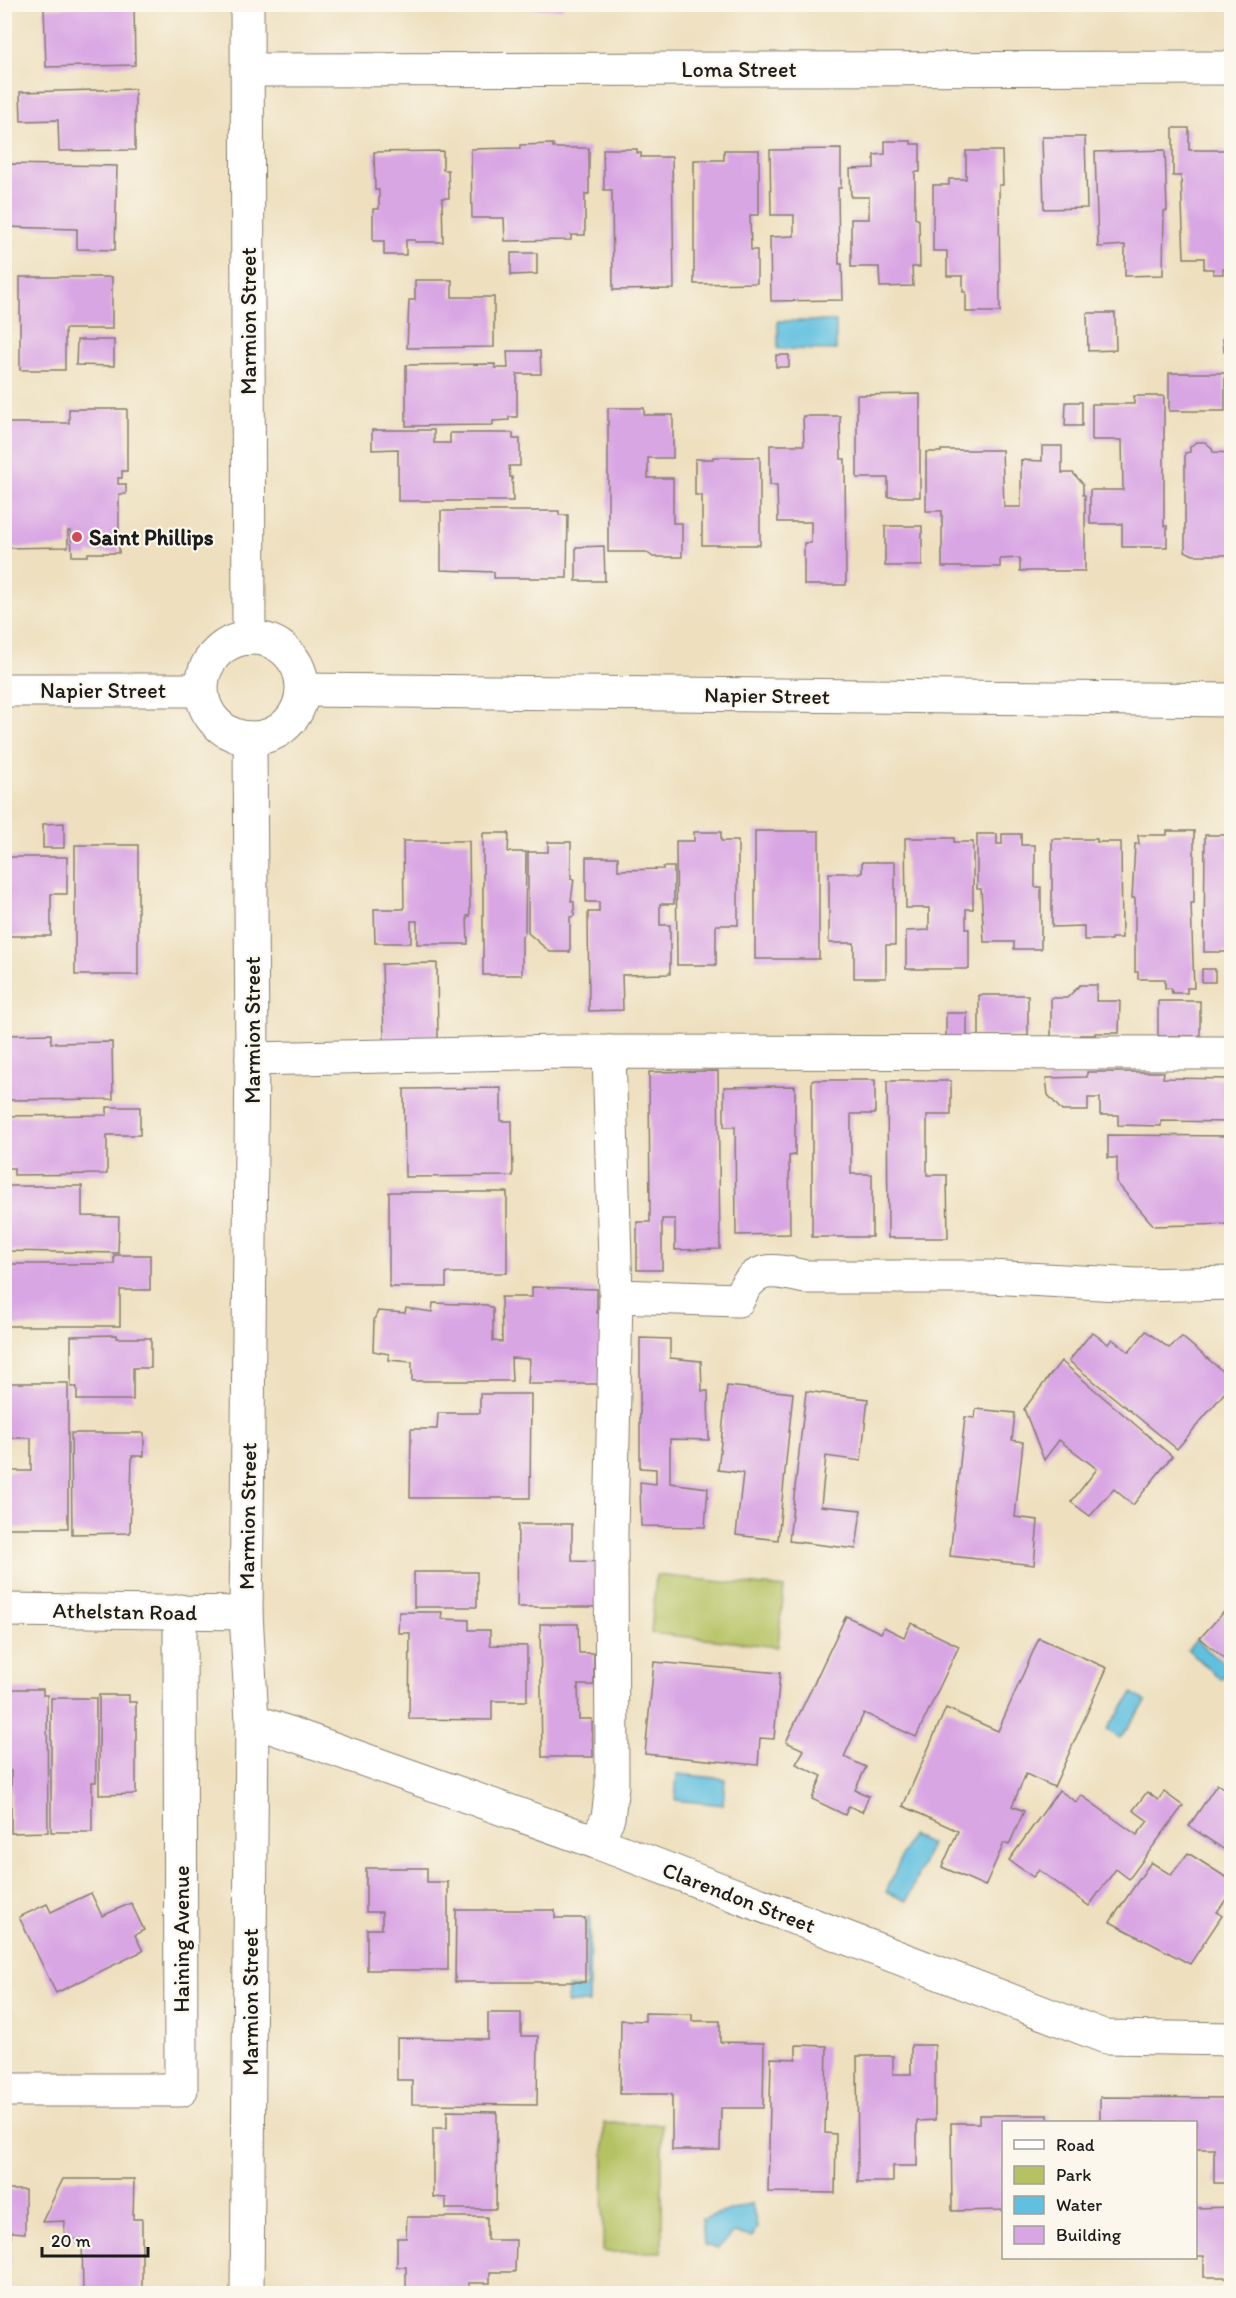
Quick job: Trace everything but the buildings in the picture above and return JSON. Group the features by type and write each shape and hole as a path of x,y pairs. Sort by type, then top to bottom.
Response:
{"street":[{"name":"Marmion Street","path":"247,4 249,638"},
{"name":"Loma Street","path":"247,70 1232,68"},
{"path":"237,638 249,638 273,642 286,650 301,675 303,690 292,719 280,730 266,736 250,738 235,736 222,729 211,718 204,705 201,690 205,669 218,651 237,638"},
{"name":"Napier Street","path":"4,690 201,690"},
{"name":"Napier Street","path":"303,690 1232,700"},
{"name":"Marmion Street","path":"248,2294 252,1720 246,1613 252,1059 250,738"},
{"path":"252,1059 609,1052 1232,1053"},
{"path":"596,1842 608,1818 612,1786 611,1533 616,1296 609,1052"},
{"path":"616,1296 738,1300 745,1283 764,1271 783,1272 804,1277 990,1277 1137,1285 1232,1283"},
{"name":"Athelstan Road","path":"4,1610 246,1613"},
{"name":"Haining Avenue","path":"4,2090 181,2090 180,1611"},
{"name":"Clarendon Street","path":"252,1720 596,1842 1106,2037 1232,2039"}],"green space":[{"path":"656,1575 784,1588 778,1647 651,1633"},
{"path":"604,2123 662,2124 662,2252 603,2252"}],"water":[{"path":"778,321 836,321 836,350 778,349"},
{"path":"1196,1640 1230,1669 1221,1679 1188,1650"},
{"path":"1133,1693 1146,1702 1120,1738 1107,1729"},
{"path":"677,1774 725,1779 723,1805 675,1800"},
{"path":"911,1835 931,1844 907,1901 886,1892"},
{"path":"587,1917 590,1917 589,2003 567,2003 568,1988 586,1988"},
{"path":"752,2203 757,2227 752,2237 734,2233 717,2249 704,2245 702,2219"}],"place":[{"name":"Saint Phillips","path":"77,537"}]}
